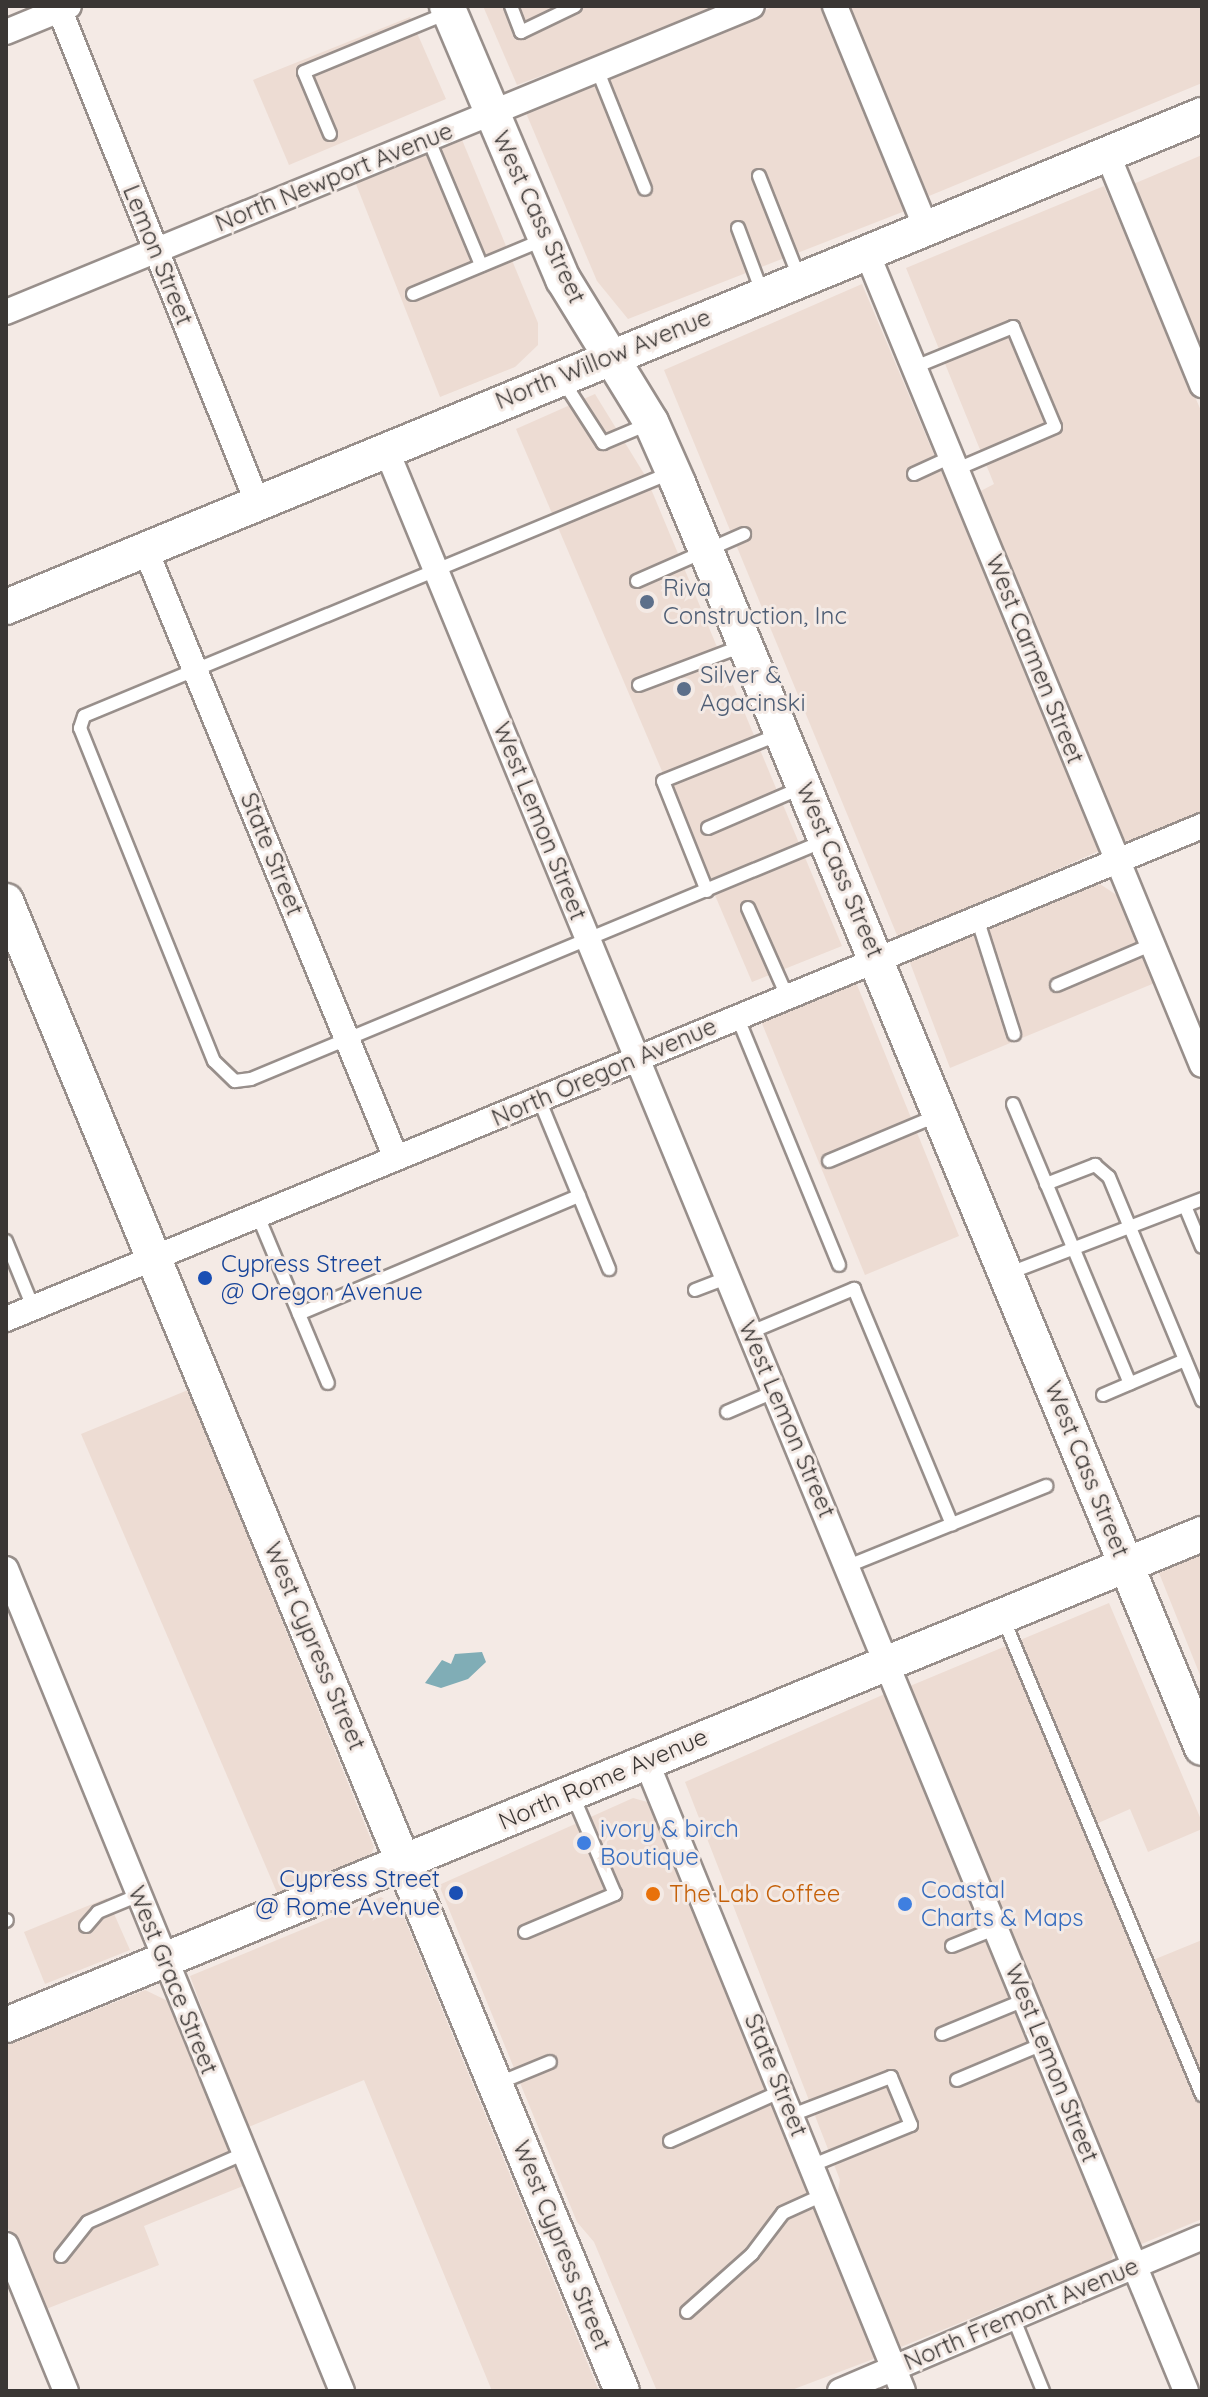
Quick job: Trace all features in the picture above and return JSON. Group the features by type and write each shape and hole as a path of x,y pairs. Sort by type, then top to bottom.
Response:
{"street":[{"name":"North Newport Avenue","path":"6,312 752,6"},
{"path":"835,6 926,228"},
{"path":"6,32 62,7"},
{"name":"Lemon Street","path":"62,7 155,250 258,504"},
{"name":"West Cass Street","path":"449,9 545,239 651,422 877,959 1202,1748"},
{"name":"North Willow Avenue","path":"6,607 146,551 610,354 867,253 1202,115"},
{"path":"1107,153 1202,385"},
{"name":"West Carmen Street","path":"867,253 1202,1065"},
{"name":"West Lemon Street","path":"386,449 888,1661 1186,2391"},
{"name":"State Street","path":"146,551 396,1158"},
{"name":"North Oregon Avenue","path":"6,1319 1202,826"},
{"name":"West Cypress Street","path":"6,901 622,2391"},
{"name":"North Rome Avenue","path":"6,2025 1202,1534"},
{"name":"West Grace Street","path":"6,1569 342,2391"},
{"name":"State Street","path":"646,1761 899,2380"},
{"name":"North Fremont Avenue","path":"840,2391 899,2380 1013,2317 1202,2237"},
{"path":"6,2245 66,2391"}],"lane":[{"path":"511,6 521,32 575,6"},
{"path":"330,134 304,72 449,9"},
{"path":"597,69 645,189"},
{"path":"428,138 481,265"},
{"path":"759,176 800,279"},
{"path":"738,228 763,293"},
{"path":"413,294 545,239"},
{"path":"914,474 1055,427 1013,327 915,367"},
{"path":"559,375 603,443 651,422"},
{"path":"672,472 84,716 80,728 127,850 222,1073 251,1079 590,942 827,840"},
{"path":"637,581 744,534"},
{"path":"639,685 745,645"},
{"path":"707,891 663,781 783,733"},
{"path":"708,828 805,786"},
{"path":"748,908 787,996"},
{"path":"977,918 989,950 986,966 1014,1034"},
{"path":"1057,985 1153,944"},
{"path":"737,1016 839,1265"},
{"path":"539,1099 609,1269"},
{"path":"1013,1104 1130,1384"},
{"path":"829,1161 941,1114"},
{"path":"1046,1184 1095,1165 1109,1177 1202,1400"},
{"path":"299,1314 579,1196"},
{"path":"1007,1274 1202,1199"},
{"path":"1185,1206 1202,1247"},
{"path":"258,1216 328,1383"},
{"path":"6,1241 33,1307"},
{"path":"695,1290 729,1277"},
{"path":"751,1332 854,1289 952,1524"},
{"path":"1103,1395 1185,1360"},
{"path":"727,1412 776,1391"},
{"path":"848,1566 1046,1486"},
{"path":"1002,1616 1202,2095"},
{"path":"525,1932 615,1894 572,1792"},
{"path":"86,1926 98,1912 139,1895"},
{"path":"952,1946 997,1928"},
{"path":"942,2034 1027,1999"},
{"path":"957,2080 1045,2043"},
{"path":"496,2084 550,2062"},
{"path":"792,2115 891,2077 911,2125 813,2165"},
{"path":"670,2141 782,2091"},
{"path":"61,2256 88,2222 243,2154"},
{"path":"687,2312 752,2254 783,2213 825,2194"},
{"path":"1013,2317 1043,2391"}],"shaded area":[{"path":"483,6 727,6 517,85"},
{"path":"775,6 825,6 905,211 628,319 597,281 526,113"},
{"path":"847,6 1202,6 1202,83 929,196"},
{"path":"410,17 446,99 289,165 253,80"},
{"path":"460,135 538,323 538,345 515,367 440,397 354,179"},
{"path":"1202,155 1202,363 1131,185"},
{"path":"1104,186 1202,413 1202,815 1138,842 1122,840 975,494 994,484 906,268"},
{"path":"862,284 1101,850 899,940 664,370"},
{"path":"595,394 646,477 842,946 752,982 516,429"},
{"path":"1100,884 1124,900 1157,982 950,1068 909,960"},
{"path":"855,980 959,1236 865,1275 761,1021"},
{"path":"188,1390 374,1847 370,1857 278,1895 81,1434"},
{"path":"1202,1552 1202,1680 1159,1573"},
{"path":"1109,1603 1202,1822 1202,1829 1148,1852 1130,1809 1096,1824 1153,1960 1202,1940 1202,2219 1139,2245 910,1686"},
{"path":"887,1693 1115,2248 1111,2261 901,2347 836,2202 840,2180 685,1782"},
{"path":"633,1798 651,1803 875,2347 876,2358 789,2391 657,2391 594,2242 577,2222 439,1885"},
{"path":"381,1897 401,1910 599,2391 492,2391 364,2080 246,2128 190,1976"},
{"path":"107,1898 130,1950 45,1984 24,1932"},
{"path":"145,1990 170,2002 248,2184 144,2226 159,2265 41,2311 6,2223 6,2046"}],"water":[{"path":"482,1652 486,1662 468,1679 441,1688 425,1683 442,1660 451,1664 455,1654"}],"place":[{"name":"Riva Construction, Inc","path":"647,602"},
{"name":"Silver & Agacinski","path":"684,689"},
{"name":"Cypress Street @ Oregon Avenue","path":"205,1278"},
{"name":"ivory & birch Boutique","path":"584,1843"},
{"name":"Cypress Street @ Rome Avenue","path":"456,1893"},
{"name":"The Lab Coffee","path":"653,1894"},
{"name":"Coastal Charts & Maps","path":"905,1904"}]}
